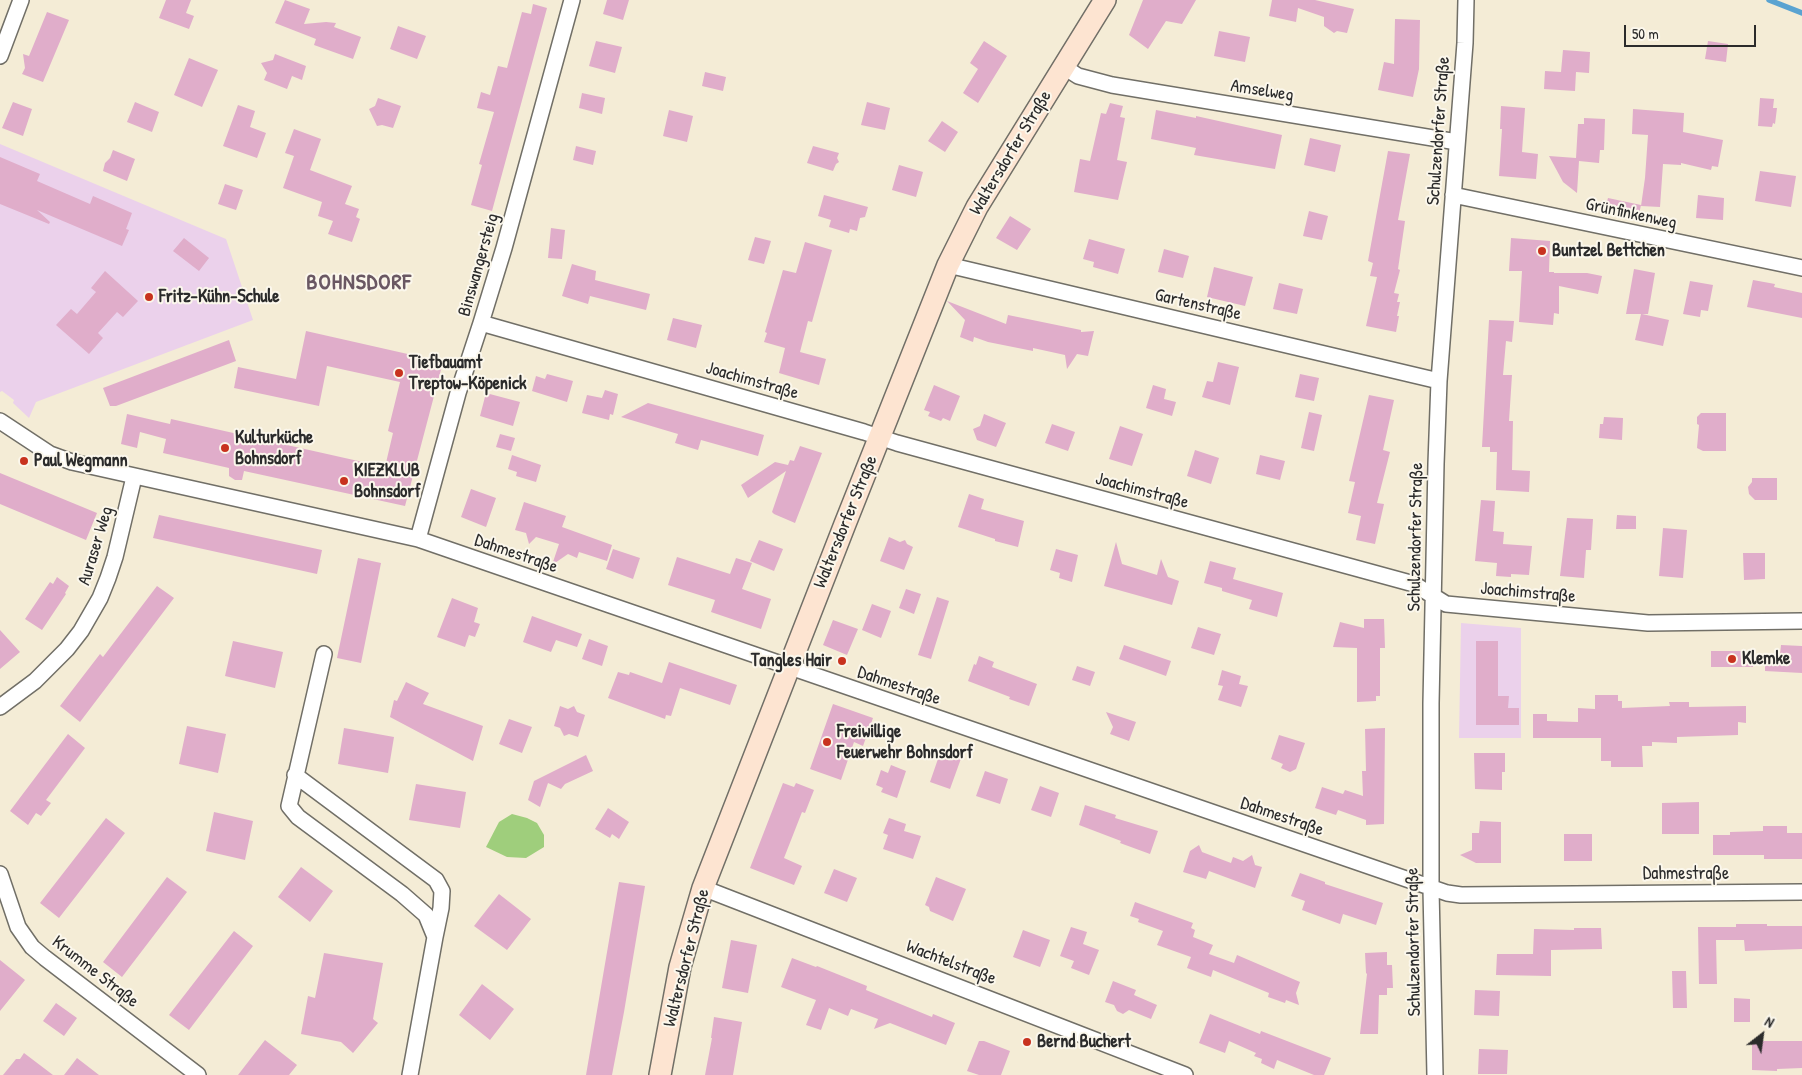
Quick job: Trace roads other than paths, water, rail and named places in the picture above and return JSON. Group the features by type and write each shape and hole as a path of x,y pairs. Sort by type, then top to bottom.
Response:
{"street":[{"path":"0,56 22,0"},
{"name":"Binswangersteig","path":"418,539 458,393 481,323 572,0"},
{"name":"Waltersdorfer Straße","path":"660,1075 680,967 703,888 948,265 977,207 1105,0"},
{"name":"Schulzendorfer Straße","path":"1435,1075 1431,889 1431,703 1439,380 1465,42 1466,0"},
{"name":"Amselweg","path":"1064,67 1078,76 1112,86 1457,142"},
{"name":"Grünfinkenweg","path":"1453,195 1802,268"},
{"name":"Gartenstraße","path":"948,265 1439,380"},
{"name":"Joachimstraße","path":"481,323 880,437 1414,584 1446,604 1648,623 1802,621"},
{"name":"Dahmestraße","path":"3,429 50,454 72,462 418,539 788,668 1446,893 1461,895 1802,892"},
{"name":"Auraser Weg","path":"0,707 35,682 67,649 86,623 100,598 116,557 134,477"},
{"path":"324,654 289,806 298,817 402,894 426,915 435,937"},
{"path":"295,775 436,880 442,891 441,908 410,1075"},
{"name":"Krumme Straße","path":"0,874 18,927 32,947 198,1075"},
{"name":"Wachtelstraße","path":"703,888 1185,1075"}],"waterway":[{"path":"1769,0 1802,13"}],"place":[{"name":"Buntzel Bettchen","path":"1542,251"},
{"name":"Fritz-Kühn-Schule","path":"149,297"},
{"name":"Tiefbauamt Treptow-Köpenick","path":"399,373"},
{"name":"Kulturküche Bohnsdorf","path":"225,448"},
{"name":"Paul Wegmann","path":"24,461"},
{"name":"KIEZKLUB Bohnsdorf","path":"344,481"},
{"name":"Klemke","path":"1732,659"},
{"name":"Tangles Hair","path":"842,661"},
{"name":"Freiwillige Feuerwehr Bohnsdorf","path":"827,742"},
{"name":"Bernd Buchert","path":"1027,1042"}],"district":[{"name":"BOHNSDORF","path":"359,283"}]}
